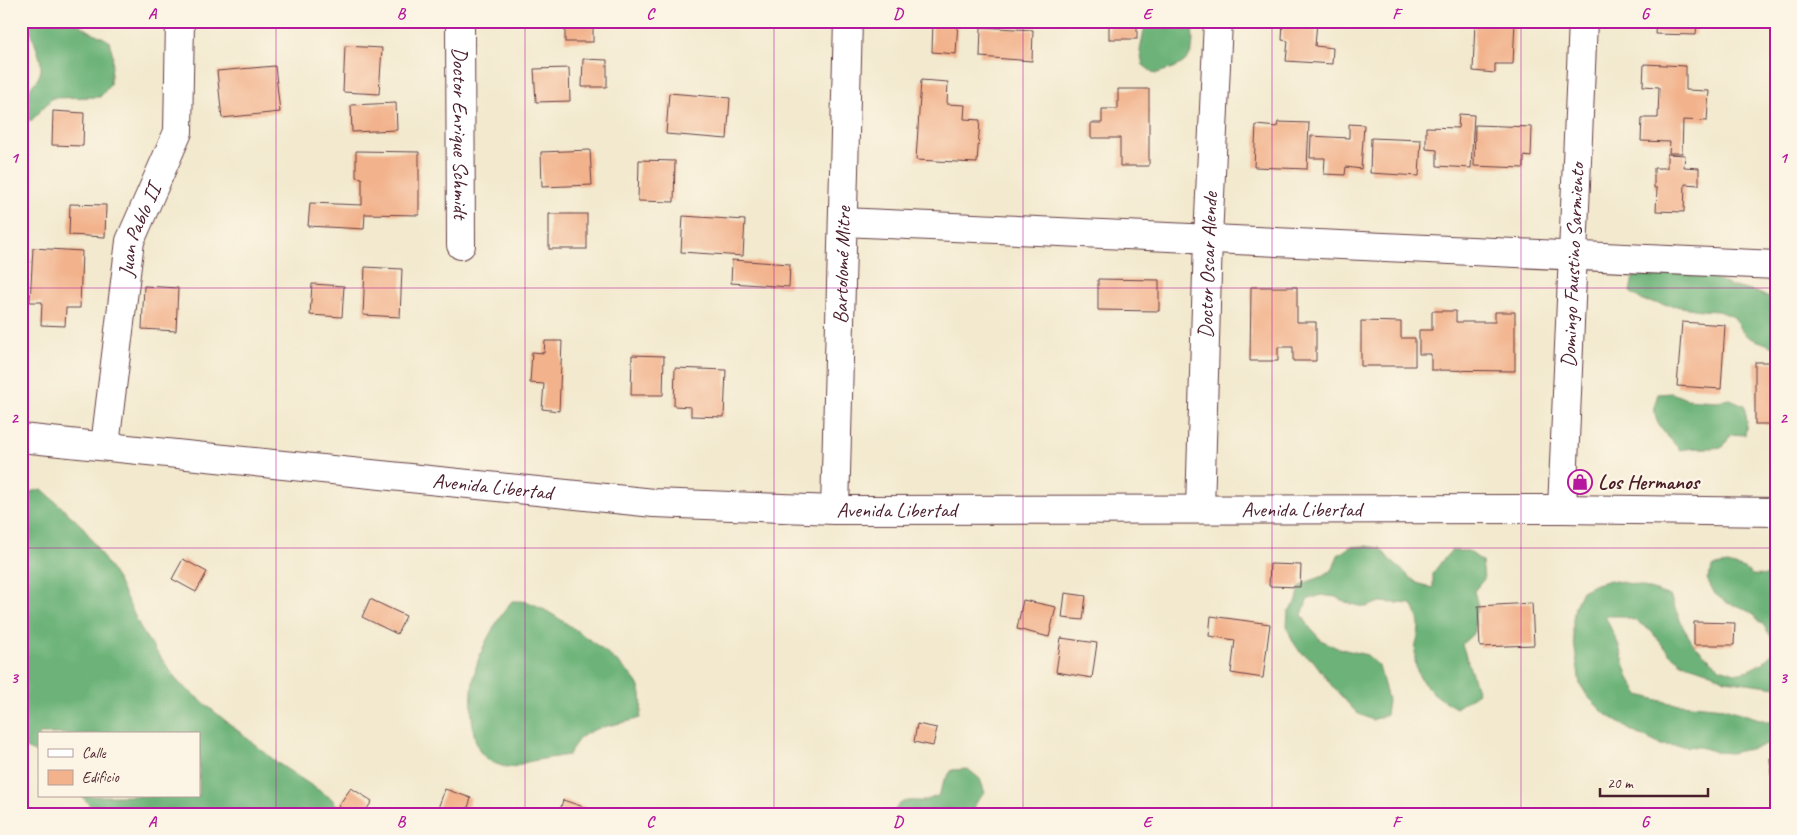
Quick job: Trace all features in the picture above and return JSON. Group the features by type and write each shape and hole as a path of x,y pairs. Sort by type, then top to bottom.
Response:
{"street":[{"name":"Juan Pablo II","path":"105,445 130,241 178,132 180,21"},
{"name":"Doctor Enrique Schmidt","path":"460,21 461,245"},
{"name":"Bartolomé Mitre","path":"835,510 848,21"},
{"name":"Doctor Oscar Alende","path":"1200,509 1208,239 1218,21"},
{"name":"Domingo Faustino Sarmiento","path":"1562,509 1583,21"},
{"path":"843,222 1776,265"},
{"name":"Avenida Libertad","path":"21,438 105,445 654,503 835,510 1562,509 1776,512"}],"green space":[{"path":"21,21 76,21 87,30 109,41 113,55 110,85 100,97 52,98 32,120 21,122 21,94 37,80 41,67 31,33 21,28"},
{"path":"1146,21 1191,21 1193,43 1188,58 1178,66 1155,74 1143,65 1140,51"},
{"path":"1647,270 1704,273 1731,286 1759,293 1776,300 1776,349 1747,336 1742,332 1734,317 1718,311 1643,301 1630,292 1633,277"},
{"path":"1672,393 1686,399 1716,401 1730,399 1744,405 1747,421 1745,435 1731,434 1723,447 1680,450 1659,425 1655,412 1658,394"},
{"path":"42,489 84,528 118,581 143,633 179,683 279,764 332,799 344,814 97,814 84,798 200,798 200,732 38,732 38,754 21,746 21,494"},
{"path":"1350,547 1380,548 1390,560 1417,583 1433,588 1433,573 1451,551 1468,551 1482,561 1484,579 1474,591 1478,606 1475,615 1475,632 1462,644 1478,693 1456,708 1438,697 1424,684 1419,676 1415,657 1419,624 1412,604 1380,602 1366,607 1350,604 1336,597 1321,595 1307,600 1302,615 1321,640 1337,648 1367,655 1379,666 1388,700 1386,715 1372,720 1357,713 1332,686 1313,660 1300,652 1292,640 1287,626 1288,612 1297,600 1300,587 1333,569 1338,555"},
{"path":"1728,564 1745,569 1752,575 1776,576 1776,687 1725,680 1711,672 1682,663 1669,653 1651,631 1636,621 1622,616 1605,616 1618,644 1629,678 1639,695 1670,703 1724,708 1776,724 1776,743 1731,753 1716,752 1700,747 1661,745 1630,730 1602,711 1588,697 1580,684 1573,635 1573,620 1575,606 1582,591 1610,580 1641,586 1670,596 1683,627 1694,645 1720,668 1735,673 1749,670 1762,663 1773,653 1772,638 1764,626 1754,615 1741,607 1727,603 1715,594 1707,579 1714,566"},
{"path":"512,601 528,602 538,606 588,638 620,664 632,676 640,689 642,701 640,718 601,727 587,733 578,740 569,755 527,762 511,767 498,765 484,757 478,748 473,728 472,694 474,676 488,637"},
{"path":"968,769 980,779 985,793 975,803 974,814 893,814 899,805 905,801 923,801 938,796 944,781 952,770"}],"building":[{"path":"565,21 593,21 593,42 565,42"},
{"path":"933,21 958,21 956,54 932,52"},
{"path":"1109,21 1137,21 1137,39 1109,39"},
{"path":"1283,21 1317,21 1315,46 1333,48 1332,64 1286,61 1288,41 1282,40"},
{"path":"1475,21 1515,21 1513,64 1495,64 1495,73 1473,71"},
{"path":"1656,21 1697,21 1696,35 1655,34"},
{"path":"981,27 1033,30 1032,61 980,57"},
{"path":"345,46 382,48 379,94 343,92"},
{"path":"583,59 607,60 607,87 582,87"},
{"path":"1644,64 1686,66 1686,90 1709,91 1707,121 1683,120 1682,153 1669,153 1670,142 1641,141 1642,118 1658,118 1659,87 1643,86"},
{"path":"275,66 280,112 222,118 217,71"},
{"path":"569,68 570,101 536,102 534,69"},
{"path":"921,80 948,82 947,104 965,105 964,119 980,120 977,163 916,160"},
{"path":"1118,89 1149,89 1149,166 1120,166 1120,138 1091,138 1091,123 1102,123 1102,109 1118,109"},
{"path":"669,93 730,98 727,139 666,134"},
{"path":"396,103 397,130 352,132 351,105"},
{"path":"53,111 84,113 83,146 52,145"},
{"path":"1459,114 1474,115 1471,168 1437,166 1437,150 1426,149 1426,127 1458,128"},
{"path":"1278,122 1309,123 1307,169 1254,167 1256,125 1277,127"},
{"path":"1349,124 1364,125 1361,169 1346,167 1345,175 1324,174 1325,158 1310,158 1311,136 1349,138"},
{"path":"1475,125 1532,127 1531,157 1524,156 1524,168 1474,166"},
{"path":"1371,138 1421,140 1419,176 1370,173"},
{"path":"590,150 592,185 542,187 541,152"},
{"path":"356,151 419,152 419,215 365,214 364,229 308,226 310,203 362,205 362,178 356,177"},
{"path":"1667,154 1685,155 1684,167 1699,168 1699,185 1685,184 1684,212 1656,211 1657,188 1654,188 1654,168 1667,168"},
{"path":"639,160 675,161 674,202 638,201"},
{"path":"70,204 106,205 105,237 69,235"},
{"path":"549,214 587,214 587,249 549,249"},
{"path":"683,216 745,220 743,256 681,252"},
{"path":"33,248 82,251 80,308 66,308 65,326 41,325 42,302 30,302"},
{"path":"732,260 790,264 789,287 731,283"},
{"path":"365,267 402,269 400,317 363,315"},
{"path":"1098,279 1159,280 1159,311 1098,310"},
{"path":"312,284 344,286 342,317 310,315"},
{"path":"144,286 178,288 176,331 142,329"},
{"path":"1251,287 1297,287 1297,322 1316,322 1316,361 1293,361 1293,347 1278,347 1278,361 1250,361"},
{"path":"1432,311 1456,311 1456,322 1495,322 1495,312 1515,312 1515,371 1431,370 1431,354 1419,354 1419,330 1432,330"},
{"path":"1361,321 1401,322 1401,338 1415,338 1415,366 1361,366"},
{"path":"1682,322 1725,325 1721,389 1677,386"},
{"path":"545,341 562,341 559,411 542,409 544,384 530,383 532,352 544,353"},
{"path":"632,355 664,356 663,395 631,395"},
{"path":"1755,362 1776,362 1776,424 1755,424"},
{"path":"675,368 726,370 724,417 691,416 691,407 674,406"},
{"path":"183,559 207,572 196,592 172,579"},
{"path":"1270,564 1301,565 1300,587 1269,586"},
{"path":"1065,593 1086,596 1083,620 1062,618"},
{"path":"370,599 406,616 397,634 362,617"},
{"path":"1023,600 1056,607 1049,637 1017,629"},
{"path":"1532,603 1534,645 1480,647 1478,606"},
{"path":"1211,616 1270,624 1263,678 1231,673 1235,640 1209,636"},
{"path":"1694,622 1735,623 1734,645 1694,645"},
{"path":"1061,638 1097,643 1092,678 1056,672"},
{"path":"917,724 937,728 933,746 914,742"},
{"path":"1770,758 1776,758 1776,774 1771,775"},
{"path":"351,788 372,801 364,814 350,814 338,806"},
{"path":"445,789 471,798 466,814 436,814"},
{"path":"563,800 587,808 585,814 559,814"}],"place":[{"name":"Los Hermanos","path":"1580,482"}]}
